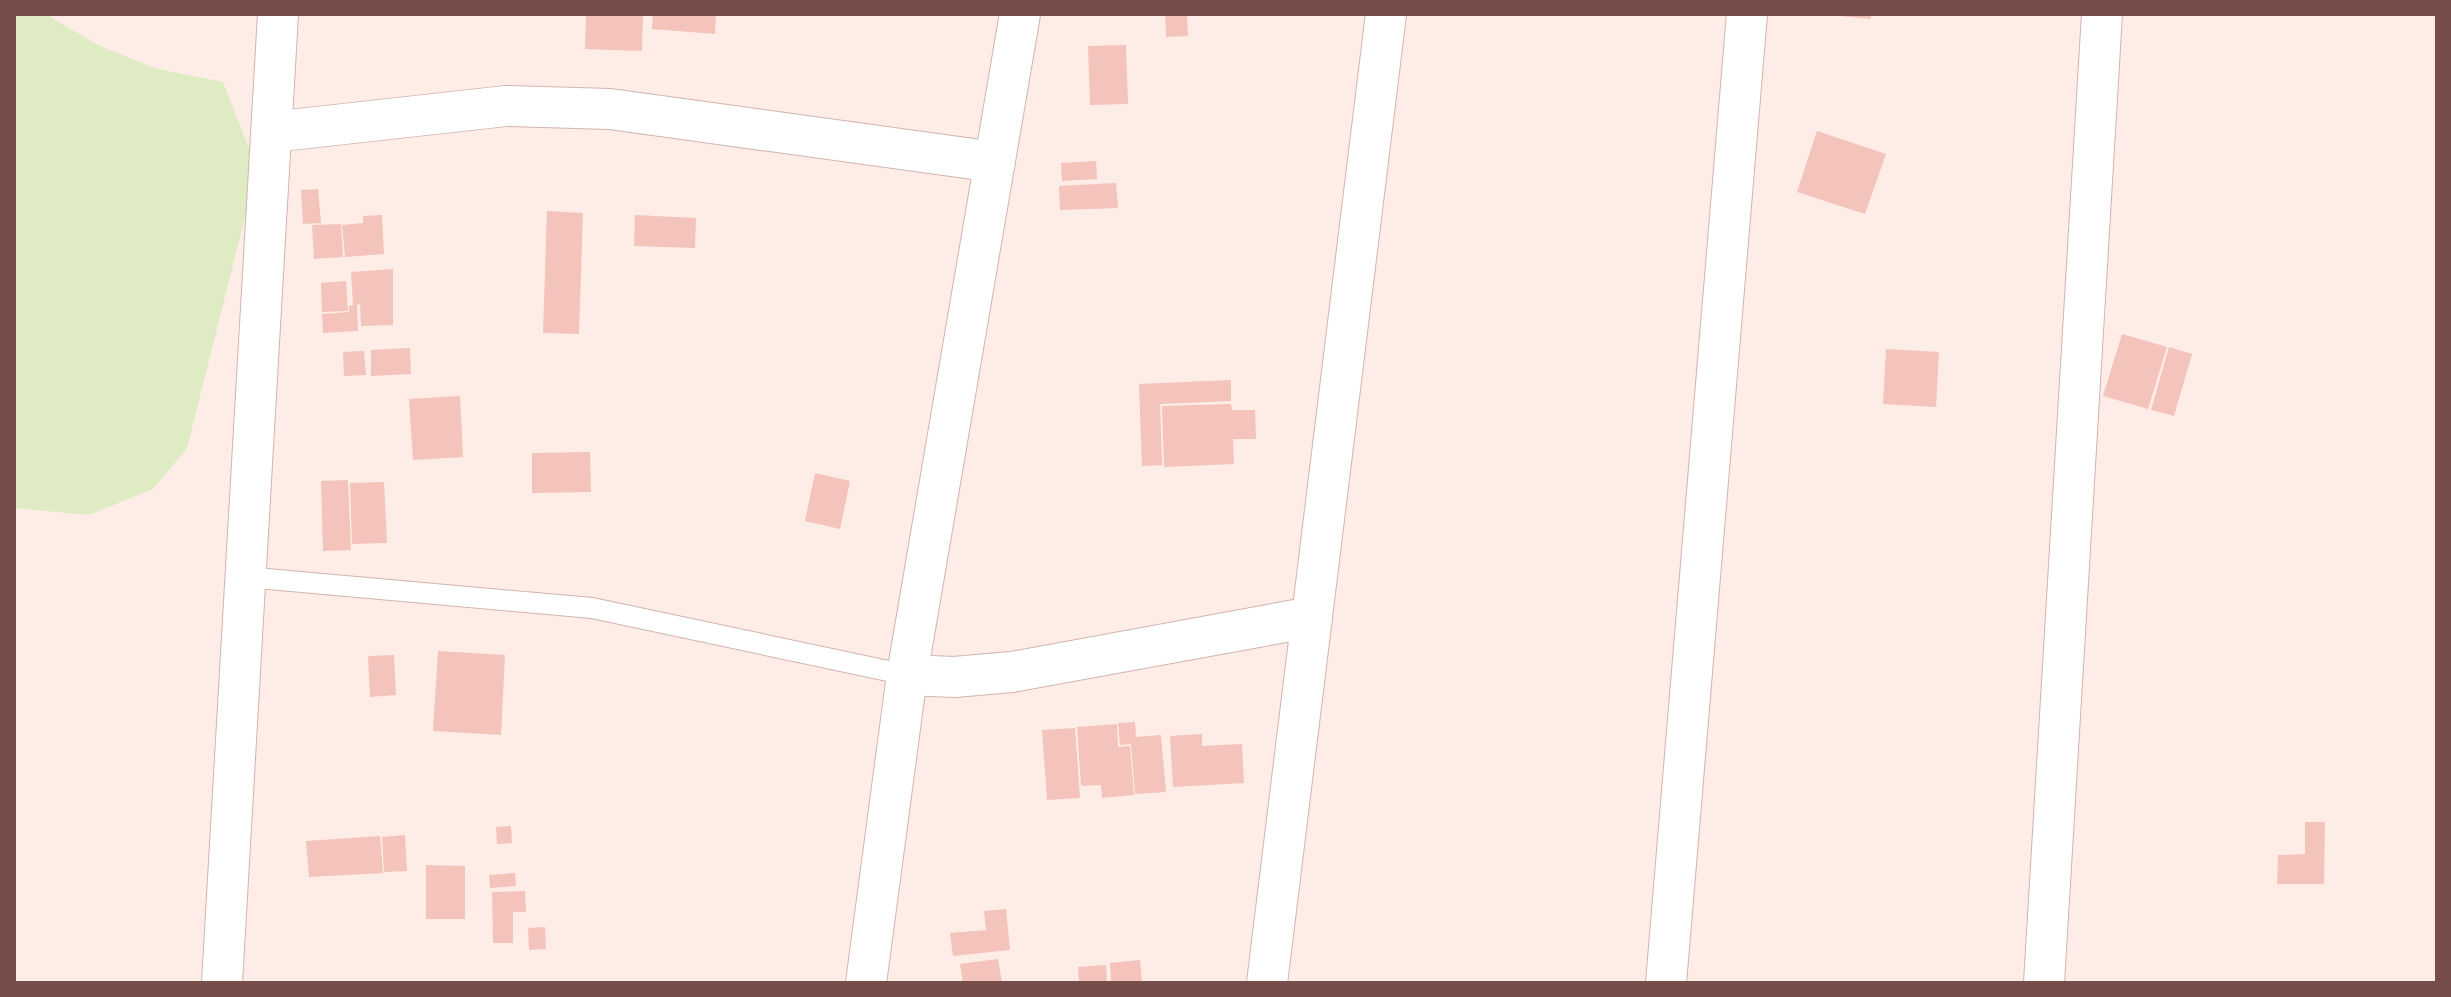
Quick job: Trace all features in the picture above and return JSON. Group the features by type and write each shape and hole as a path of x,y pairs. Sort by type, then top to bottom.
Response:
{"street":[{"path":"222,983 278,14"},
{"path":"866,983 907,675 1020,14"},
{"path":"1267,983 1386,14"},
{"path":"1666,983 1747,14"},
{"path":"2044,983 2102,14"},
{"path":"272,132 506,106 564,106 610,109 995,162"},
{"path":"907,675 954,677 1012,672 1312,617"}],"lane":[{"path":"245,577 592,608 907,675"}],"green space":[{"path":"14,14 45,14 100,46 157,69 223,82 257,169 187,448 153,489 89,515 14,508"}],"building":[{"path":"586,14 643,14 642,51 585,49"},
{"path":"653,14 716,14 715,34 652,29"},
{"path":"1165,14 1187,14 1188,36 1166,37"},
{"path":"1871,14 1871,19 1840,16"},
{"path":"1126,45 1128,104 1090,105 1088,46"},
{"path":"1817,131 1886,154 1865,214 1797,192"},
{"path":"1096,161 1097,179 1062,181 1061,163"},
{"path":"1116,183 1118,208 1060,210 1059,186"},
{"path":"318,189 321,223 303,224 301,190"},
{"path":"547,211 583,213 579,334 543,333"},
{"path":"382,215 384,254 345,257 342,225 363,223 363,216"},
{"path":"635,215 696,218 695,248 634,246"},
{"path":"341,224 343,257 314,259 312,225"},
{"path":"393,269 393,325 361,326 360,304 357,305 358,331 323,333 322,314 349,312 349,306 353,305 351,272"},
{"path":"346,281 348,311 322,312 321,283"},
{"path":"2122,334 2167,347 2148,409 2103,396"},
{"path":"2169,347 2192,354 2174,416 2151,410"},
{"path":"410,348 411,374 371,376 371,350"},
{"path":"1886,349 1939,352 1936,407 1883,404"},
{"path":"364,351 366,375 344,376 343,352"},
{"path":"1231,380 1231,401 1160,404 1162,465 1142,466 1139,384"},
{"path":"460,396 463,457 413,460 409,399"},
{"path":"1231,404 1232,410 1255,410 1256,439 1233,439 1234,464 1164,467 1162,406"},
{"path":"590,452 591,492 532,493 532,453"},
{"path":"815,473 850,481 840,529 805,521"},
{"path":"348,480 351,550 323,551 321,481"},
{"path":"384,482 387,543 352,544 350,483"},
{"path":"438,651 505,655 501,735 433,731"},
{"path":"394,655 396,695 370,697 368,656"},
{"path":"1135,722 1136,737 1161,735 1166,792 1135,794 1131,744 1120,745 1118,723"},
{"path":"1117,724 1118,747 1130,746 1134,795 1102,798 1101,785 1081,786 1077,727"},
{"path":"1075,728 1080,798 1047,800 1042,730"},
{"path":"1202,734 1202,746 1242,744 1244,783 1173,787 1170,736"},
{"path":"2305,822 2325,822 2324,884 2277,884 2278,855 2305,854"},
{"path":"511,826 512,843 497,844 496,827"},
{"path":"405,835 407,871 384,872 382,837"},
{"path":"380,836 383,873 309,877 306,841"},
{"path":"426,865 465,866 465,919 426,919"},
{"path":"515,873 516,886 490,888 489,875"},
{"path":"525,891 526,912 513,912 513,943 493,943 492,892"},
{"path":"1006,909 1010,950 953,956 950,933 986,930 984,911"},
{"path":"545,927 546,949 529,950 528,928"},
{"path":"998,959 1002,983 963,983 960,964"},
{"path":"1140,960 1142,983 1111,983 1110,963"},
{"path":"1106,965 1107,983 1079,983 1078,967"}]}
